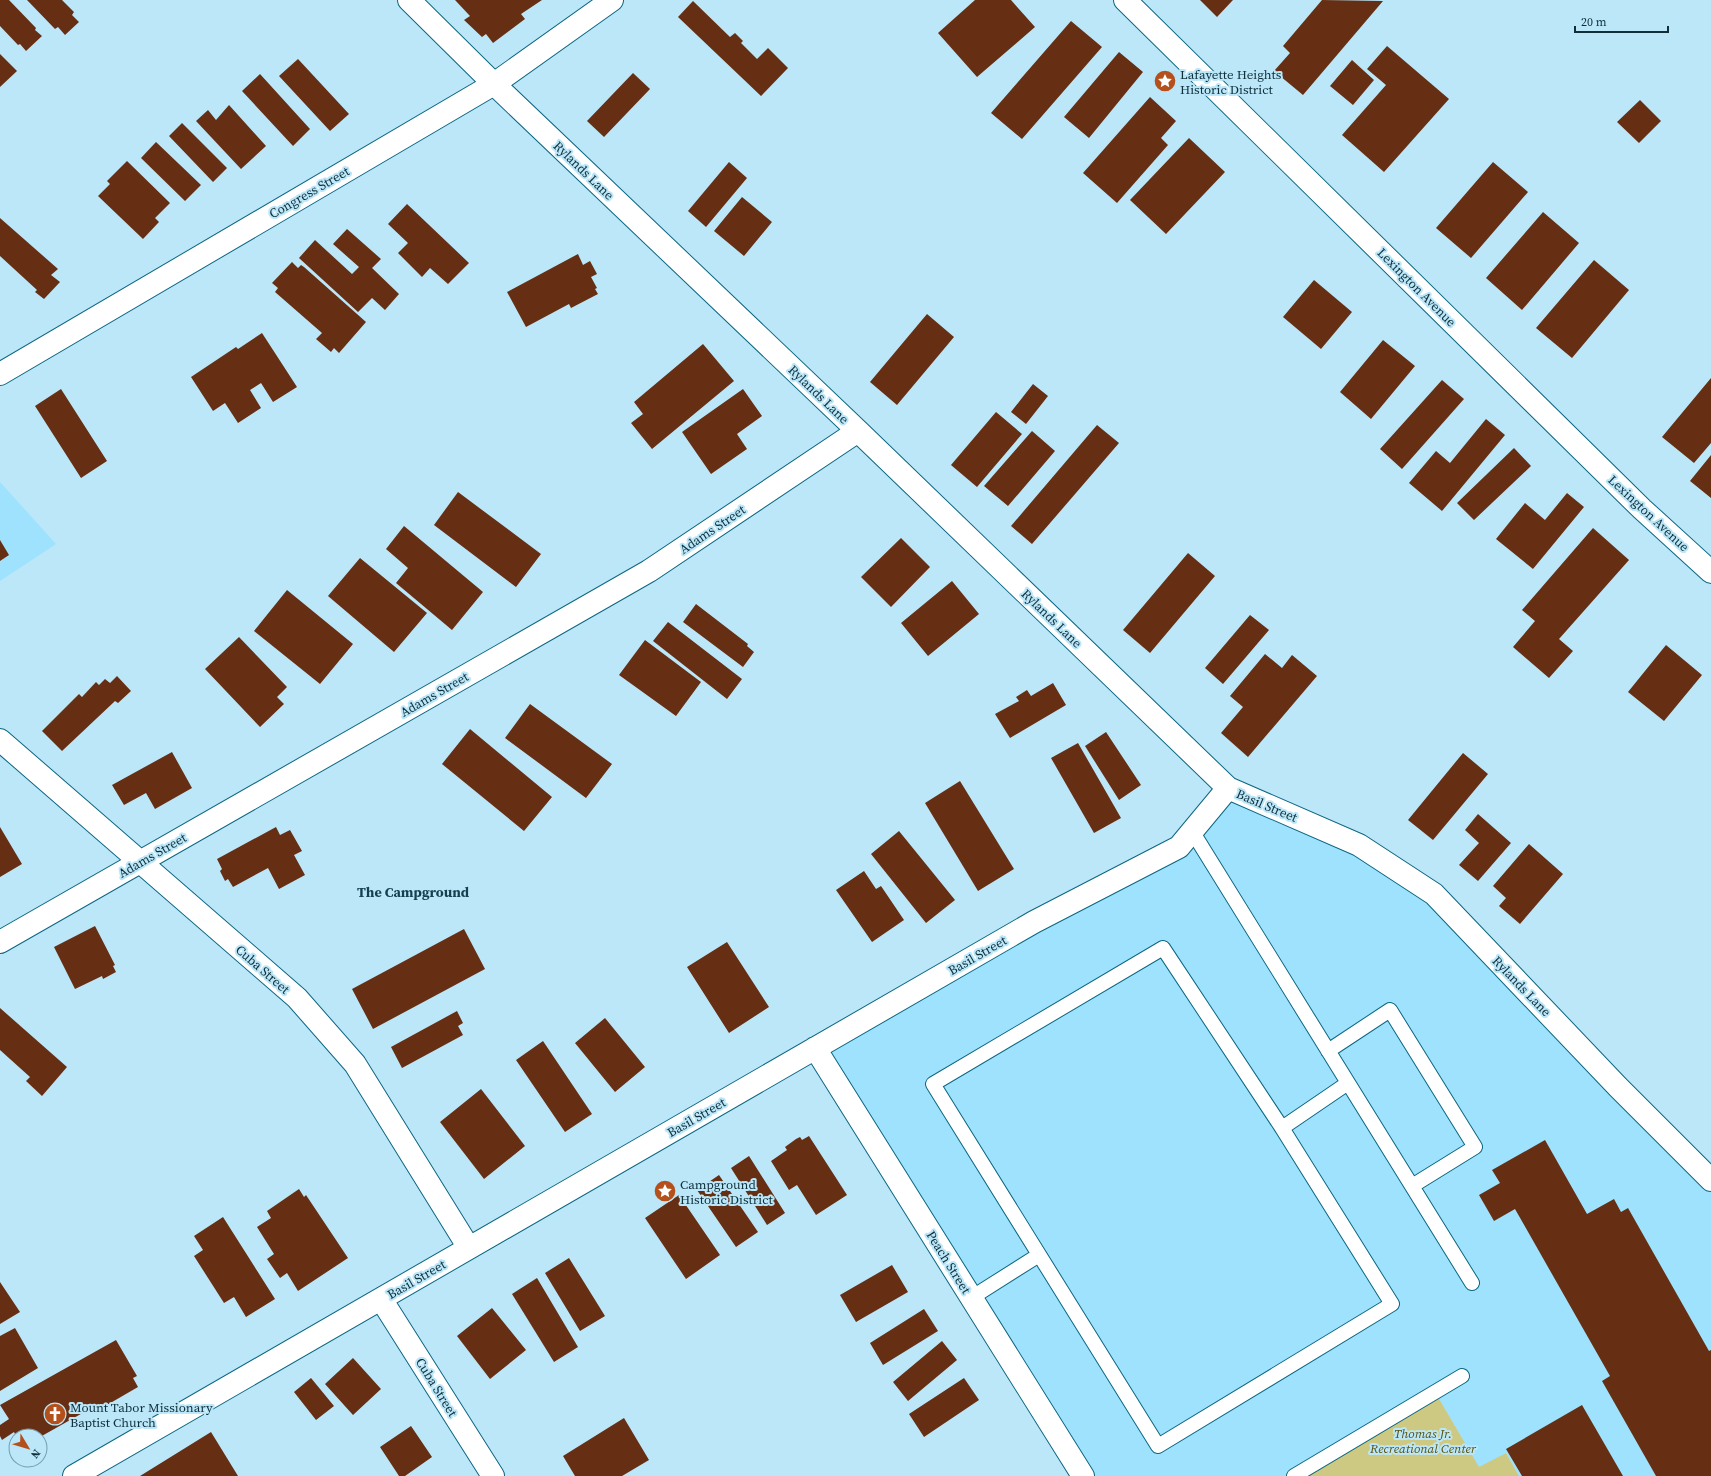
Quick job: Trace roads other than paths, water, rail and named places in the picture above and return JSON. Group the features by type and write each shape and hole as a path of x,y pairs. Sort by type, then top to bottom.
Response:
{"street":[{"name":"Rylands Lane","path":"409,0 494,84 858,431 1228,788"},
{"name":"Congress Street","path":"0,374 494,84 612,0"},
{"name":"Lexington Avenue","path":"1125,0 1642,509 1711,572"},
{"name":"Adams Street","path":"0,942 649,571 858,431"},
{"name":"Cuba Street","path":"0,740 297,998 355,1064 469,1248"},
{"name":"Basil Street","path":"74,1476 1034,922 1179,847 1228,788 1310,824"},
{"name":"Rylands Lane","path":"1310,824 1359,845 1434,894 1618,1087 1711,1180"},
{"name":"Peach Street","path":"814,1048 1083,1476"},
{"name":"Cuba Street","path":"381,1299 493,1476"}],"lane":[{"path":"1192,831 1472,1283"},
{"path":"1162,948 1282,1128 1392,1304 1158,1446 933,1084 1162,948"},
{"path":"1328,1051 1390,1010 1475,1147 1412,1186"},
{"path":"1282,1128 1348,1083"},
{"path":"971,1298 1039,1255"},
{"path":"1294,1476 1462,1376"}],"place":[{"name":"Lafayette Heights Historic District","path":"1165,81"},
{"name":"Campground Historic District","path":"665,1191"},
{"name":"Mount Tabor Missionary Baptist Church","path":"55,1414"}],"district":[{"name":"The Campground","path":"413,892"}],"park label":[{"name":"Thomas Jr. Recreational Center","path":"1423,1440"}]}
